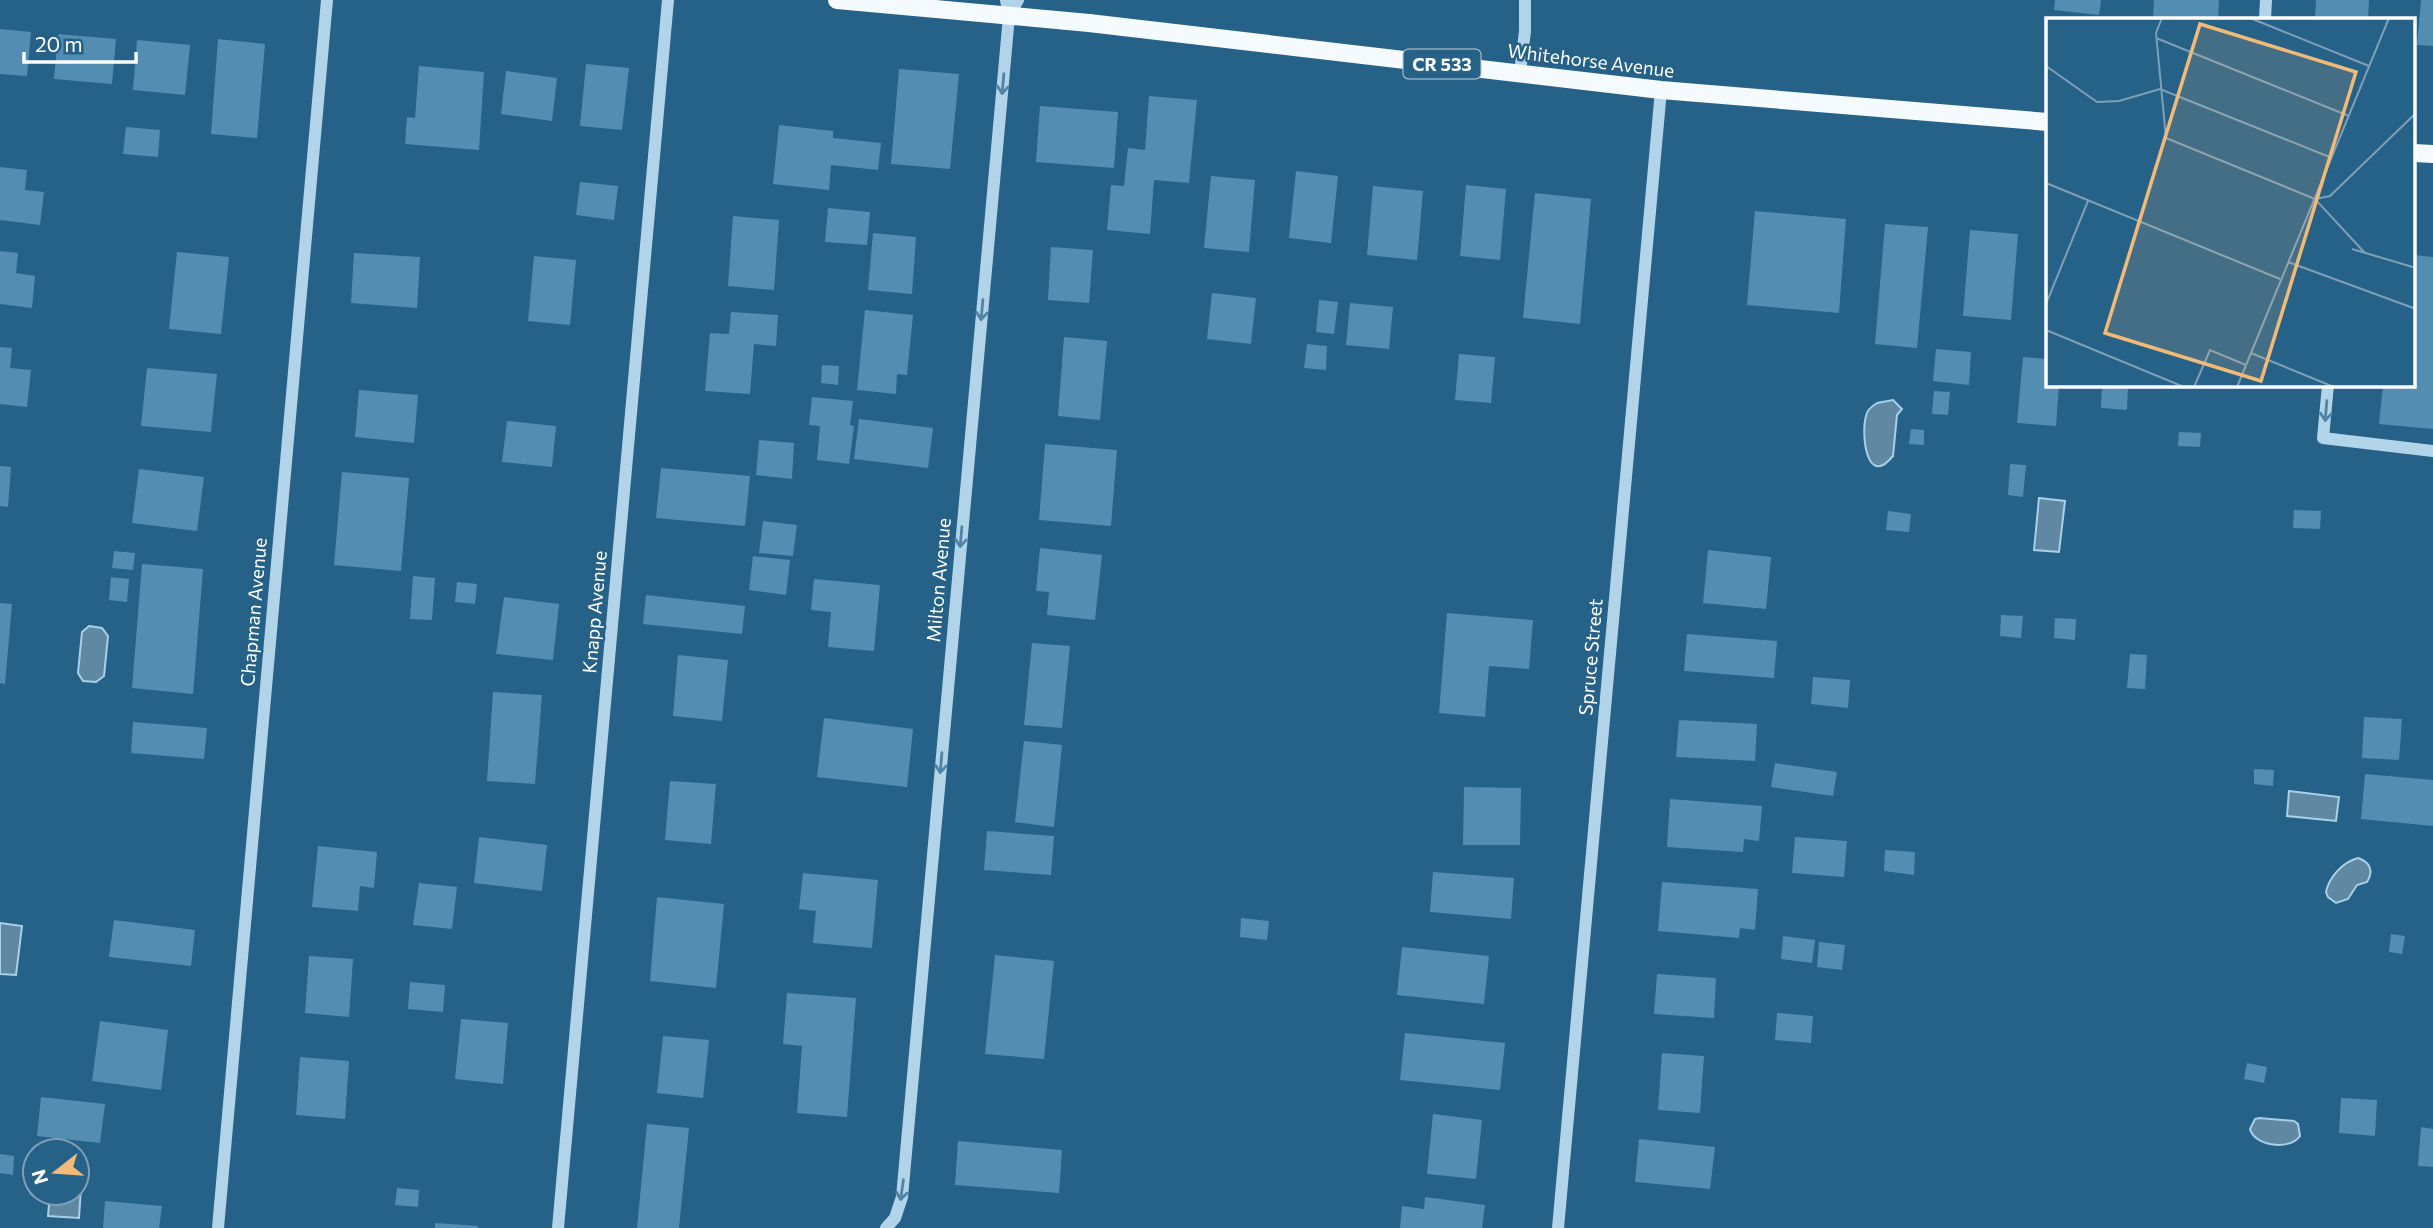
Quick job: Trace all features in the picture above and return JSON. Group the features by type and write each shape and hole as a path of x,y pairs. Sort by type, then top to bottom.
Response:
{"main road":[{"name":"Whitehorse Avenue","path":"837,0 1007,8 1089,23 1661,90 2046,122"}],"street":[{"name":"Chapman Avenue","path":"218,1228 327,0"},
{"name":"Knapp Avenue","path":"558,1228 668,0"},
{"path":"1007,8 1018,0"},
{"path":"1520,73 1525,31 1525,0"},
{"path":"2265,18 2266,0"},
{"name":"Milton Avenue","path":"886,1228 895,1218 902,1197 1007,8"},
{"name":"Spruce Street","path":"1558,1228 1661,90"},
{"path":"2328,387 2323,438 2433,451"}],"water":[{"path":"1893,400 1902,409 1897,415 1893,456 1877,466 1871,462 1865,445 1866,416 1870,408 1877,403"},
{"path":"2039,498 2065,501 2059,552 2034,550"},
{"path":"89,626 102,628 108,636 104,676 96,682 83,681 78,673 82,632"},
{"path":"2289,791 2339,797 2336,821 2287,816"},
{"path":"2358,858 2370,867 2369,878 2367,882 2357,885 2348,899 2336,903 2326,892 2330,881 2342,867"},
{"path":"0,923 22,926 16,975 0,974"},
{"path":"2255,1119 2294,1121 2298,1124 2300,1136 2289,1144 2265,1143 2253,1135 2250,1129"},
{"path":"49,1207 80,1207 79,1218 48,1216"}],"building":[{"path":"2055,0 2101,0 2099,15 2054,10"},
{"path":"2154,0 2219,0 2218,18 2153,18"},
{"path":"2316,0 2369,0 2368,18 2315,18"},
{"path":"2421,0 2433,0 2433,46 2417,45"},
{"path":"0,29 31,32 27,76 0,74"},
{"path":"58,34 116,39 112,84 54,79"},
{"path":"218,39 265,44 257,138 211,134"},
{"path":"137,40 190,45 185,95 133,90"},
{"path":"586,64 629,68 622,130 580,126"},
{"path":"419,66 484,72 479,150 405,144 407,117 415,118"},
{"path":"899,69 959,74 950,169 891,164"},
{"path":"506,71 557,78 552,121 501,114"},
{"path":"1149,96 1197,100 1189,183 1154,180 1150,234 1107,230 1111,185 1124,186 1128,148 1145,150"},
{"path":"1040,106 1118,112 1114,168 1036,162"},
{"path":"779,125 833,131 833,138 881,143 878,170 831,165 829,190 773,184"},
{"path":"126,127 160,130 158,157 123,154"},
{"path":"0,167 27,170 25,190 44,192 40,225 0,220"},
{"path":"1296,171 1338,176 1331,243 1289,238"},
{"path":"1211,176 1255,180 1249,252 1204,248"},
{"path":"580,182 618,186 614,220 576,215"},
{"path":"1466,185 1506,189 1500,260 1460,256"},
{"path":"1373,186 1423,191 1417,260 1367,255"},
{"path":"1535,193 1591,199 1580,324 1523,318"},
{"path":"828,208 870,212 867,245 825,242"},
{"path":"1755,211 1846,219 1839,313 1747,305"},
{"path":"733,216 779,220 774,290 728,286"},
{"path":"1885,224 1928,227 1917,348 1875,344"},
{"path":"1970,230 2018,234 2011,320 1963,316"},
{"path":"873,233 916,237 912,294 868,290"},
{"path":"1051,247 1093,250 1089,303 1048,300"},
{"path":"0,251 18,253 16,273 35,276 32,308 0,304"},
{"path":"177,252 229,257 221,334 169,329"},
{"path":"354,253 420,257 417,308 351,303"},
{"path":"2416,255 2433,257 2433,429 2379,424 2383,387 2416,387"},
{"path":"534,256 576,260 570,325 528,321"},
{"path":"1212,293 1256,298 1251,344 1207,339"},
{"path":"1319,300 1338,302 1334,334 1316,332"},
{"path":"1350,303 1393,307 1389,349 1346,345"},
{"path":"865,310 913,315 907,375 897,374 896,394 857,390"},
{"path":"731,312 778,315 776,346 754,344 750,394 705,391 710,333 729,334"},
{"path":"1064,337 1107,341 1100,420 1058,416"},
{"path":"1307,344 1327,346 1326,370 1304,368"},
{"path":"0,347 12,348 10,368 31,370 27,407 0,404"},
{"path":"1936,349 1971,352 1969,385 1933,381"},
{"path":"1459,354 1495,357 1491,403 1455,400"},
{"path":"2023,357 2046,359 2046,387 2059,387 2056,426 2017,423"},
{"path":"822,365 839,366 838,385 821,383"},
{"path":"147,368 217,374 211,432 141,426"},
{"path":"2102,387 2128,387 2127,410 2101,408"},
{"path":"359,390 418,395 414,443 355,437"},
{"path":"1934,391 1950,392 1948,415 1932,414"},
{"path":"812,397 853,401 850,425 854,426 849,464 817,460 820,426 809,425"},
{"path":"859,419 933,428 928,468 854,459"},
{"path":"507,421 556,426 552,467 502,462"},
{"path":"1911,429 1924,430 1924,445 1909,444"},
{"path":"2179,432 2201,433 2200,447 2178,446"},
{"path":"759,440 794,443 792,479 756,475"},
{"path":"1045,444 1117,450 1111,526 1039,520"},
{"path":"2010,464 2026,465 2023,497 2008,495"},
{"path":"0,466 11,467 8,507 0,506"},
{"path":"661,468 750,476 745,526 656,518"},
{"path":"139,469 204,477 197,531 132,523"},
{"path":"342,472 409,478 401,571 334,565"},
{"path":"2294,510 2321,511 2320,529 2293,528"},
{"path":"1888,511 1911,514 1909,532 1886,530"},
{"path":"763,521 797,525 793,556 759,553"},
{"path":"1040,548 1102,555 1095,620 1047,615 1049,592 1036,591"},
{"path":"1708,550 1771,557 1766,609 1703,603"},
{"path":"114,551 135,553 133,570 112,568"},
{"path":"753,556 790,560 786,595 749,590"},
{"path":"142,564 203,569 193,694 132,688"},
{"path":"413,576 435,578 432,620 410,619"},
{"path":"111,577 129,579 127,602 109,600"},
{"path":"814,579 880,585 874,651 828,647 831,612 811,610"},
{"path":"457,582 477,584 475,604 455,602"},
{"path":"646,595 745,606 742,634 643,624"},
{"path":"504,597 559,604 553,660 496,654"},
{"path":"0,603 12,604 5,684 0,683"},
{"path":"1447,613 1533,620 1529,669 1489,666 1485,717 1439,713"},
{"path":"2001,615 2023,616 2021,638 2000,636"},
{"path":"2055,618 2076,619 2075,640 2054,638"},
{"path":"1687,634 1777,641 1774,678 1684,671"},
{"path":"1032,643 1070,646 1062,728 1024,725"},
{"path":"2130,654 2147,655 2145,689 2127,688"},
{"path":"678,655 728,660 722,721 673,716"},
{"path":"1813,677 1850,680 1848,708 1811,704"},
{"path":"493,692 542,695 535,784 487,781"},
{"path":"2364,717 2402,719 2399,760 2362,758"},
{"path":"824,718 913,729 907,787 817,777"},
{"path":"1679,720 1757,724 1755,761 1676,757"},
{"path":"133,722 207,728 204,759 131,753"},
{"path":"1024,741 1062,745 1054,827 1015,822"},
{"path":"1775,763 1837,772 1833,796 1771,787"},
{"path":"2254,769 2274,770 2273,786 2254,784"},
{"path":"2365,774 2433,780 2433,826 2361,819"},
{"path":"670,781 716,784 711,844 665,840"},
{"path":"1464,787 1521,788 1520,845 1463,845"},
{"path":"1670,799 1762,806 1759,841 1744,839 1743,852 1667,847"},
{"path":"987,831 1054,836 1051,875 984,870"},
{"path":"479,837 547,845 542,891 474,883"},
{"path":"1795,837 1847,841 1844,877 1792,873"},
{"path":"318,846 377,852 374,888 360,886 358,911 312,907"},
{"path":"1885,850 1915,852 1914,875 1884,871"},
{"path":"1433,872 1514,878 1511,919 1430,912"},
{"path":"803,873 878,880 872,948 813,943 816,911 799,909"},
{"path":"1662,882 1758,889 1755,930 1740,928 1739,938 1658,931"},
{"path":"419,883 457,887 452,929 413,925"},
{"path":"657,897 724,904 716,988 650,981"},
{"path":"1241,918 1269,921 1267,940 1240,937"},
{"path":"114,920 195,930 191,966 109,957"},
{"path":"2391,934 2405,936 2402,954 2389,952"},
{"path":"1783,936 1815,940 1812,963 1781,959"},
{"path":"1819,942 1845,945 1842,970 1817,967"},
{"path":"1402,947 1489,956 1484,1004 1397,995"},
{"path":"995,955 1054,961 1044,1059 985,1054"},
{"path":"309,956 353,959 349,1017 305,1013"},
{"path":"1657,974 1716,978 1714,1018 1654,1014"},
{"path":"410,982 445,985 443,1012 408,1009"},
{"path":"787,993 856,998 847,1117 797,1113 802,1046 783,1044"},
{"path":"1777,1013 1813,1016 1811,1043 1775,1040"},
{"path":"461,1019 508,1023 503,1084 455,1079"},
{"path":"100,1021 168,1030 161,1090 92,1081"},
{"path":"1405,1033 1505,1043 1500,1090 1400,1080"},
{"path":"663,1036 709,1040 703,1098 657,1093"},
{"path":"1662,1053 1704,1056 1700,1113 1658,1110"},
{"path":"300,1057 349,1061 345,1119 296,1115"},
{"path":"2247,1063 2267,1067 2264,1083 2244,1079"},
{"path":"41,1097 105,1104 100,1143 91,1142 91,1137 37,1136"},
{"path":"2341,1098 2377,1100 2375,1136 2339,1133"},
{"path":"1433,1114 1482,1120 1476,1179 1427,1174"},
{"path":"647,1124 689,1128 679,1228 637,1228"},
{"path":"2421,1127 2433,1129 2433,1167 2418,1166"},
{"path":"1639,1139 1715,1147 1710,1189 1635,1182"},
{"path":"958,1141 1062,1150 1059,1193 955,1185"},
{"path":"0,1154 14,1156 13,1175 0,1173"},
{"path":"397,1188 419,1190 418,1207 395,1205"},
{"path":"1425,1197 1485,1205 1482,1228 1400,1228 1402,1206 1424,1209"},
{"path":"105,1201 162,1206 159,1228 103,1228"},
{"path":"435,1223 478,1226 478,1228 435,1228"}]}
